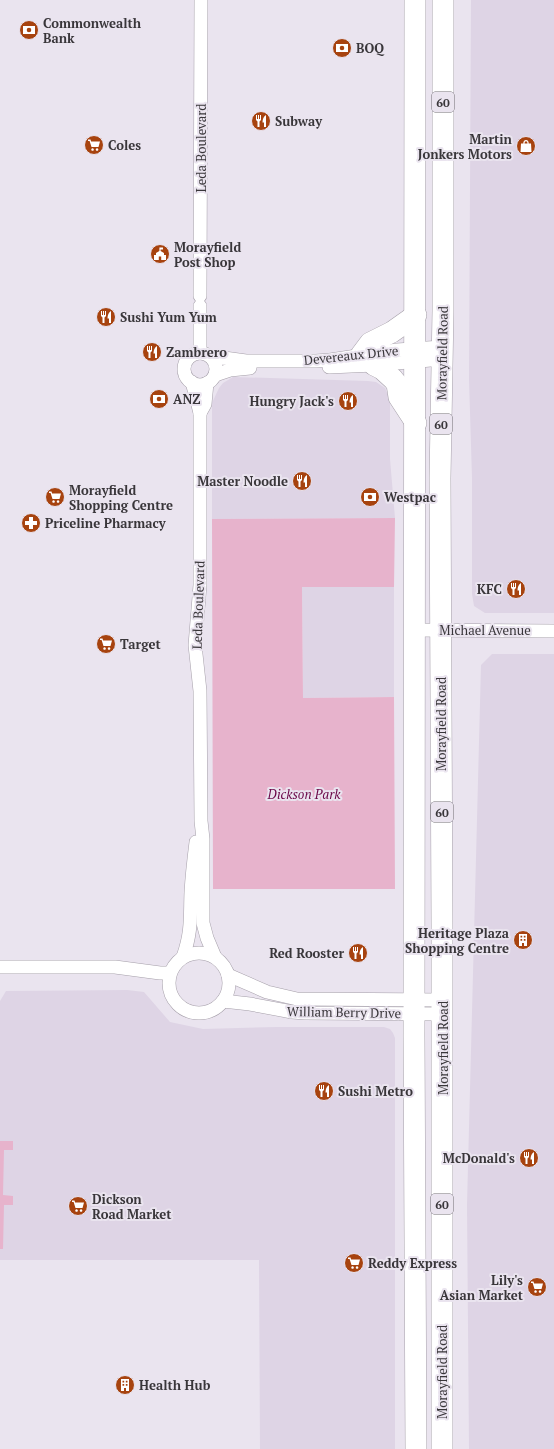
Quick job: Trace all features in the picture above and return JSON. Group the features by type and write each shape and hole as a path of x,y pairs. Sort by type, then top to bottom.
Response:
{"main road":[{"name":"Morayfield Road","path":"415,0 416,423 414,1007 416,1449"},
{"name":"Morayfield Road","path":"442,1449 440,478 442,353 443,0"},
{"path":"416,315 392,332 370,343 367,360 382,369 397,384 399,397 416,423"}],"street":[{"name":"Leda Boulevard","path":"200,353 201,0"},
{"path":"200,353 207,354 213,359 216,367 211,379 199,385 192,382 185,374 185,364 191,356 200,353"},
{"name":"Devereaux Drive","path":"211,379 239,368 367,360 442,353"},
{"name":"Devereaux Drive","path":"213,359 224,358 246,361 367,360"},
{"name":"Leda Boulevard","path":"200,413 205,404 211,379"},
{"name":"Leda Boulevard","path":"192,382 200,413 200,585 194,645 200,691 201,821 203,839 204,923 207,938 215,957"},
{"name":"Michael Avenue","path":"415,630 554,631"},
{"name":"Leda Boulevard","path":"183,957 191,926 193,868 196,842 201,821"},
{"path":"199,953 208,954 215,957 226,968 230,984 228,993 224,1001 207,1013 197,1014 187,1011 176,1003 169,991 168,982 170,973 178,961 183,957 199,953"},
{"path":"0,967 102,967 170,973"},
{"name":"William Berry Drive","path":"228,975 267,992 297,999 414,1007"},
{"name":"William Berry Drive","path":"224,1001 305,1013 414,1007 442,1007"}],"shaded area":[{"path":"471,0 554,0 554,613 485,613 474,606 472,594 472,478 469,379"},
{"path":"233,377 368,381 376,382 385,388 390,399 390,459 395,518 212,519 212,403 223,383"},
{"path":"302,586 394,587 394,697 303,698"},
{"path":"492,654 554,654 554,1449 469,1449 467,1205 481,665"},
{"path":"127,990 144,992 170,1022 203,1029 384,1027 390,1029 393,1033 395,1038 395,1449 260,1449 259,1260 0,1260 0,1001 6,991"}],"green space":[{"name":"Dickson Park","path":"395,518 394,587 302,587 303,698 394,697 395,889 213,889 212,519"},
{"path":"0,1141 13,1141 13,1150 4,1150 3,1195 13,1196 13,1205 4,1205 3,1249 0,1249"}],"place":[{"name":"Commonwealth Bank","path":"29,30"},
{"name":"BOQ","path":"342,48"},
{"name":"Subway","path":"261,121"},
{"name":"Coles","path":"94,145"},
{"name":"Martin Jonkers Motors","path":"526,146"},
{"name":"Morayfield Post Shop","path":"160,254"},
{"name":"Sushi Yum Yum","path":"106,317"},
{"name":"Zambrero","path":"152,352"},
{"name":"ANZ","path":"159,399"},
{"name":"Hungry Jack's","path":"348,401"},
{"name":"Master Noodle","path":"302,481"},
{"name":"Morayfield Shopping Centre","path":"55,497"},
{"name":"Westpac","path":"370,497"},
{"name":"Priceline Pharmacy","path":"31,523"},
{"name":"KFC","path":"516,589"},
{"name":"Target","path":"106,644"},
{"name":"Heritage Plaza Shopping Centre","path":"523,940"},
{"name":"Red Rooster","path":"358,953"},
{"name":"Sushi Metro","path":"324,1091"},
{"name":"McDonald's","path":"529,1158"},
{"name":"Dickson Road Market","path":"78,1206"},
{"name":"Reddy Express","path":"354,1263"},
{"name":"Lily's Asian Market","path":"537,1287"},
{"name":"Health Hub","path":"125,1385"}]}
